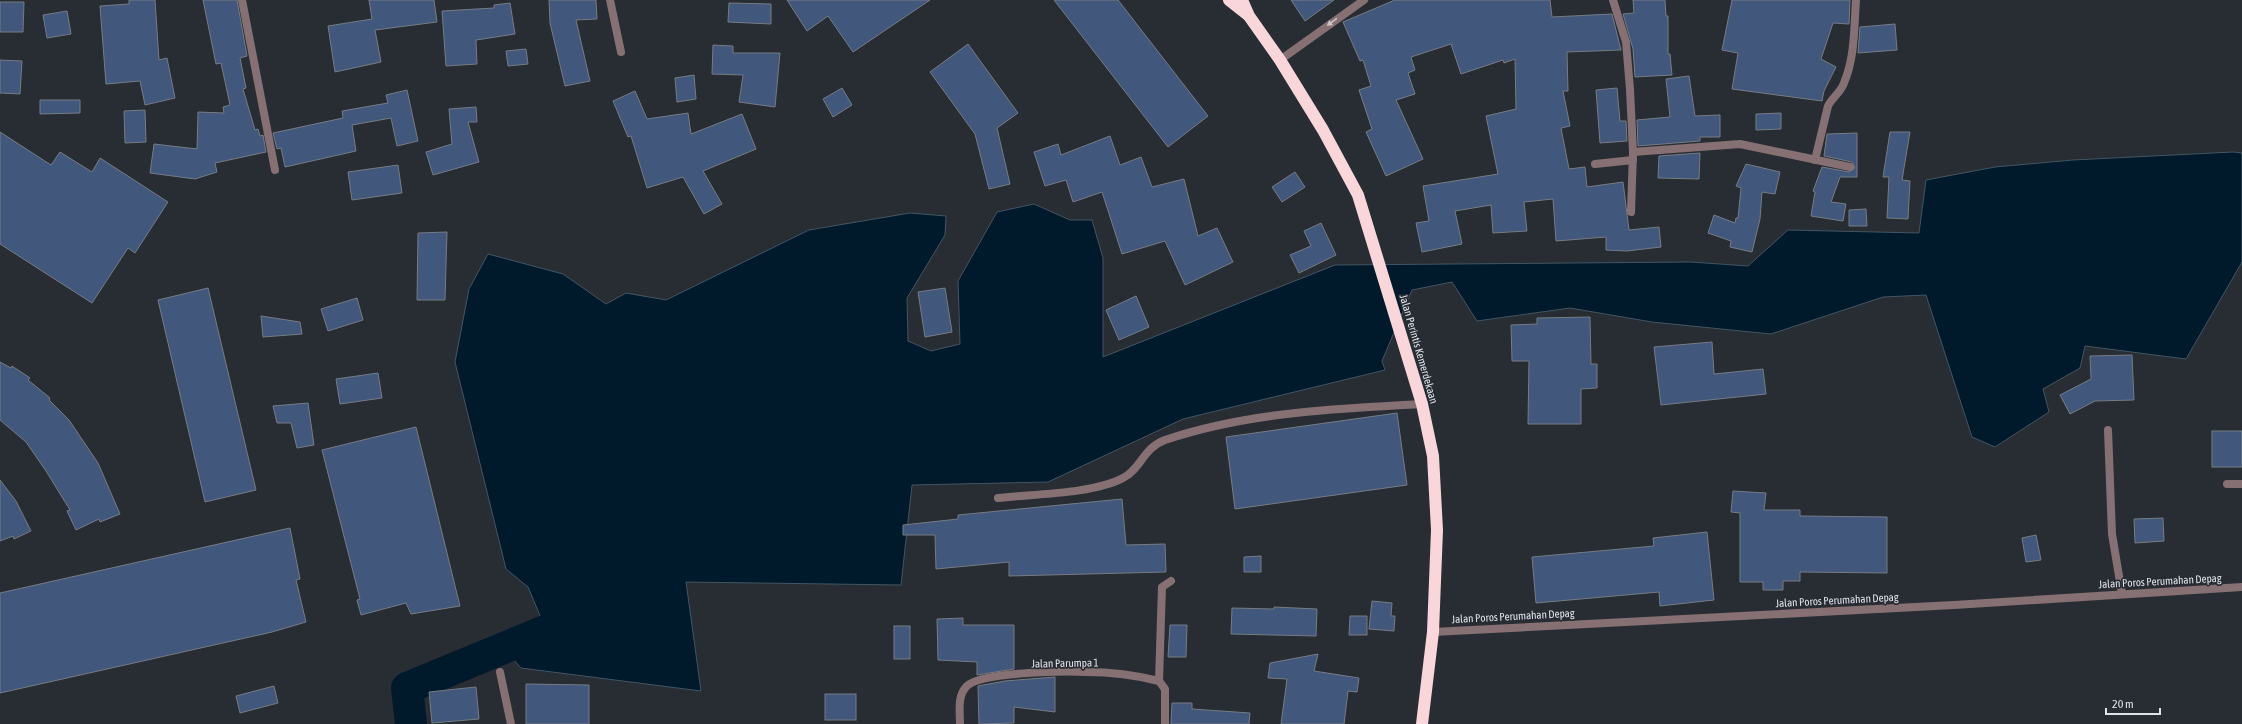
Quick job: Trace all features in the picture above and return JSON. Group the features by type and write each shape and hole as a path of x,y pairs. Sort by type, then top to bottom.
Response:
{"highway":[{"name":"Jalan Perintis Kemerdekaan","path":"1229,0 1249,16"},
{"name":"Jalan Perintis Kemerdekaan","path":"1242,0 1249,16 1280,60 1323,130 1358,195 1422,404 1433,456 1437,530 1433,632 1422,724"}],"street":[{"path":"242,0 275,170"},
{"path":"610,0 621,52"},
{"path":"1280,60 1364,0"},
{"path":"1613,0 1626,42 1633,156 1632,212"},
{"path":"1815,160 1828,106 1832,98 1844,85 1851,61 1856,0"},
{"path":"1595,164 1633,156 1740,144 1850,167"},
{"path":"998,498 1078,489 1114,482 1133,471 1144,454 1153,446 1164,441 1220,425 1301,411 1422,404"},
{"path":"2108,430 2112,534 2122,594"},
{"path":"2227,484 2242,484"},
{"path":"1165,724 1165,689 1159,681 1162,587 1171,581"},
{"name":"Jalan Poros Perumahan Depag","path":"1433,632 1954,605 2242,587"},
{"path":"500,672 511,724"},
{"name":"Jalan Parumpa 1","path":"960,724 960,699 965,688 973,681 1015,675 1087,672 1126,675 1159,681"}],"water":[{"path":"2233,152 2242,153 2242,262 2186,359 2085,346 2080,368 2043,389 2049,412 1995,447 1972,437 1926,295 1883,297 1771,334 1652,322 1570,308 1477,321 1452,282 1412,290 1382,361 1385,370 1183,419 1048,482 912,485 901,585 686,582 701,691 521,668 504,649 544,625 528,587 506,569 455,362 469,289 488,254 563,274 606,304 626,293 666,300 809,230 910,213 946,216 945,235 907,298 908,341 931,351 960,344 958,281 997,212 1034,204 1070,220 1092,220 1103,258 1103,357 1335,265 1691,262 1748,266 1788,230 1919,233 1926,180 1995,167 2073,160"}],"building":[{"path":"129,0 155,0 159,60 167,58 175,98 145,105 140,81 106,84 100,6 129,4"},
{"path":"203,0 237,0 247,56 240,58 246,88 243,89 255,130 258,129 260,136 263,135 266,152 215,163 217,172 195,179 150,173 154,144 197,149 198,112 224,113 223,107 230,105 221,63 216,64"},
{"path":"369,0 434,0 437,22 375,30 381,62 335,72 328,26 372,19"},
{"path":"549,0 596,0 597,19 576,20 590,81 565,86 550,23"},
{"path":"787,0 930,0 853,52 828,16 807,31"},
{"path":"1054,0 1118,0 1208,116 1168,147"},
{"path":"1291,0 1334,0 1305,21"},
{"path":"1395,0 1550,0 1552,17 1612,14 1621,50 1567,52 1568,91 1563,91 1570,126 1561,128 1569,169 1585,167 1587,187 1623,182 1629,230 1659,227 1661,247 1627,251 1606,250 1606,237 1556,241 1553,199 1524,202 1527,231 1493,233 1491,205 1455,211 1462,244 1422,252 1416,223 1429,221 1423,186 1498,174 1486,116 1516,109 1515,59 1504,63 1503,60 1461,74 1451,44 1411,57 1415,70 1408,73 1415,94 1396,100 1423,159 1386,176 1366,132 1372,129 1359,90 1371,86 1363,60 1360,61 1343,22"},
{"path":"1633,0 1665,0 1666,16 1668,16 1668,54 1670,54 1672,75 1635,77 1633,49 1623,14 1634,13"},
{"path":"1732,0 1850,0 1849,24 1833,23 1821,59 1836,67 1824,91 1822,101 1732,89 1738,53 1722,50"},
{"path":"0,2 24,2 23,32 0,32"},
{"path":"510,3 515,34 476,40 477,64 446,66 442,11 494,8 494,5"},
{"path":"729,3 771,4 771,24 728,22"},
{"path":"67,11 71,34 47,38 43,15"},
{"path":"1895,24 1897,50 1858,53 1860,27"},
{"path":"968,44 1018,113 997,128 1010,184 989,189 975,134 930,72"},
{"path":"713,45 733,46 733,53 780,53 775,107 739,102 743,75 712,74"},
{"path":"526,49 528,64 508,66 506,51"},
{"path":"0,60 22,61 20,94 0,93"},
{"path":"694,75 696,99 677,102 675,78"},
{"path":"1689,76 1695,116 1720,115 1720,137 1700,137 1700,141 1638,146 1637,120 1670,117 1666,79"},
{"path":"842,88 852,105 833,117 823,99"},
{"path":"1617,88 1620,121 1626,121 1627,141 1600,143 1596,90"},
{"path":"407,90 418,141 397,146 391,118 352,125 356,151 285,167 281,148 277,149 273,133 343,118 342,111 388,103 386,95"},
{"path":"635,91 647,119 688,113 691,134 742,114 756,149 703,171 722,204 704,214 683,177 647,188 631,136 628,137 613,101"},
{"path":"40,100 80,100 80,113 40,114"},
{"path":"476,107 477,122 468,122 479,162 433,175 426,152 452,144 449,109"},
{"path":"145,110 146,142 125,143 124,111"},
{"path":"1781,113 1781,129 1756,130 1756,114"},
{"path":"0,132 51,165 60,152 92,172 100,158 168,202 135,253 128,248 92,303 0,244"},
{"path":"1890,132 1910,132 1902,180 1910,181 1908,219 1887,218 1889,177 1883,177"},
{"path":"1857,133 1857,177 1840,177 1831,202 1846,204 1843,221 1811,216 1815,192 1813,191 1822,167 1849,172 1855,168 1852,162 1824,156 1827,134"},
{"path":"1110,136 1120,165 1141,157 1152,187 1184,179 1198,236 1217,228 1233,262 1185,285 1165,241 1122,254 1102,192 1073,202 1066,180 1045,186 1034,152 1058,144 1061,155"},
{"path":"1700,153 1699,179 1658,178 1659,156"},
{"path":"1746,164 1780,172 1775,194 1762,192 1760,219 1752,252 1730,247 1731,241 1708,233 1714,215 1735,223 1736,218 1738,218 1741,188 1736,186"},
{"path":"398,165 402,193 352,200 348,172"},
{"path":"1295,172 1305,187 1282,202 1272,187"},
{"path":"1866,209 1867,226 1849,226 1849,210"},
{"path":"1321,223 1336,255 1299,273 1290,255 1311,246 1304,231"},
{"path":"447,232 445,300 417,300 418,233"},
{"path":"208,288 256,490 205,502 158,300"},
{"path":"945,288 952,332 925,337 918,292"},
{"path":"1136,296 1149,327 1119,340 1106,310"},
{"path":"357,298 363,320 328,331 321,309"},
{"path":"261,316 300,322 302,334 263,337"},
{"path":"1590,317 1591,364 1597,364 1597,388 1581,389 1581,424 1528,424 1529,361 1512,361 1511,325 1537,324 1537,318"},
{"path":"1712,342 1714,374 1763,369 1766,394 1661,405 1654,347"},
{"path":"2132,355 2134,400 2095,401 2070,414 2060,395 2091,379 2090,356"},
{"path":"0,362 11,368 12,366 30,378 28,380 50,398 49,400 69,420 98,463 120,514 100,522 99,519 76,530 67,511 70,510 26,442 0,420"},
{"path":"378,373 382,398 340,404 336,379"},
{"path":"308,403 314,445 297,448 291,423 277,423 273,406"},
{"path":"1397,413 1407,485 1235,509 1226,437"},
{"path":"416,427 460,606 411,614 406,603 361,615 357,600 360,599 322,450"},
{"path":"2212,431 2242,431 2242,467 2212,467"},
{"path":"0,480 16,501 31,531 14,539 13,536 0,541"},
{"path":"1733,491 1766,493 1764,510 1800,510 1800,516 1887,517 1887,573 1800,572 1800,581 1783,581 1783,590 1763,590 1763,582 1740,582 1740,513 1731,512"},
{"path":"1122,499 1126,545 1165,544 1166,572 1009,576 1009,562 936,569 935,535 903,535 903,525 958,519 958,515"},
{"path":"2163,518 2164,541 2135,543 2134,519"},
{"path":"290,528 300,579 296,580 306,622 272,632 0,693 0,593"},
{"path":"1707,532 1714,600 1660,606 1659,592 1536,603 1532,557 1654,546 1653,538"},
{"path":"2036,535 2041,560 2026,562 2022,538"},
{"path":"1261,556 1261,572 1244,572 1244,557"},
{"path":"1372,601 1392,603 1391,616 1395,616 1394,631 1369,629"},
{"path":"1274,607 1317,609 1316,636 1231,634 1232,608 1274,609"},
{"path":"1350,616 1367,616 1367,635 1349,635"},
{"path":"963,618 963,625 1014,625 1014,669 977,675 977,662 938,660 937,619"},
{"path":"1170,625 1187,625 1186,657 1168,657"},
{"path":"894,626 910,626 910,659 894,659"},
{"path":"1318,654 1314,671 1359,678 1357,692 1348,691 1344,724 1281,724 1287,679 1268,678 1270,663"},
{"path":"1055,677 1055,712 1014,707 1014,723 979,724 978,686 1005,681"},
{"path":"526,684 589,685 589,724 526,724"},
{"path":"274,686 278,703 240,713 236,696"},
{"path":"476,687 479,719 432,723 429,692"},
{"path":"825,694 856,694 856,720 825,720"},
{"path":"1172,703 1192,703 1192,709 1250,713 1249,724 1171,724"}],"waterway":[{"path":"411,724 407,688 545,631"}]}
